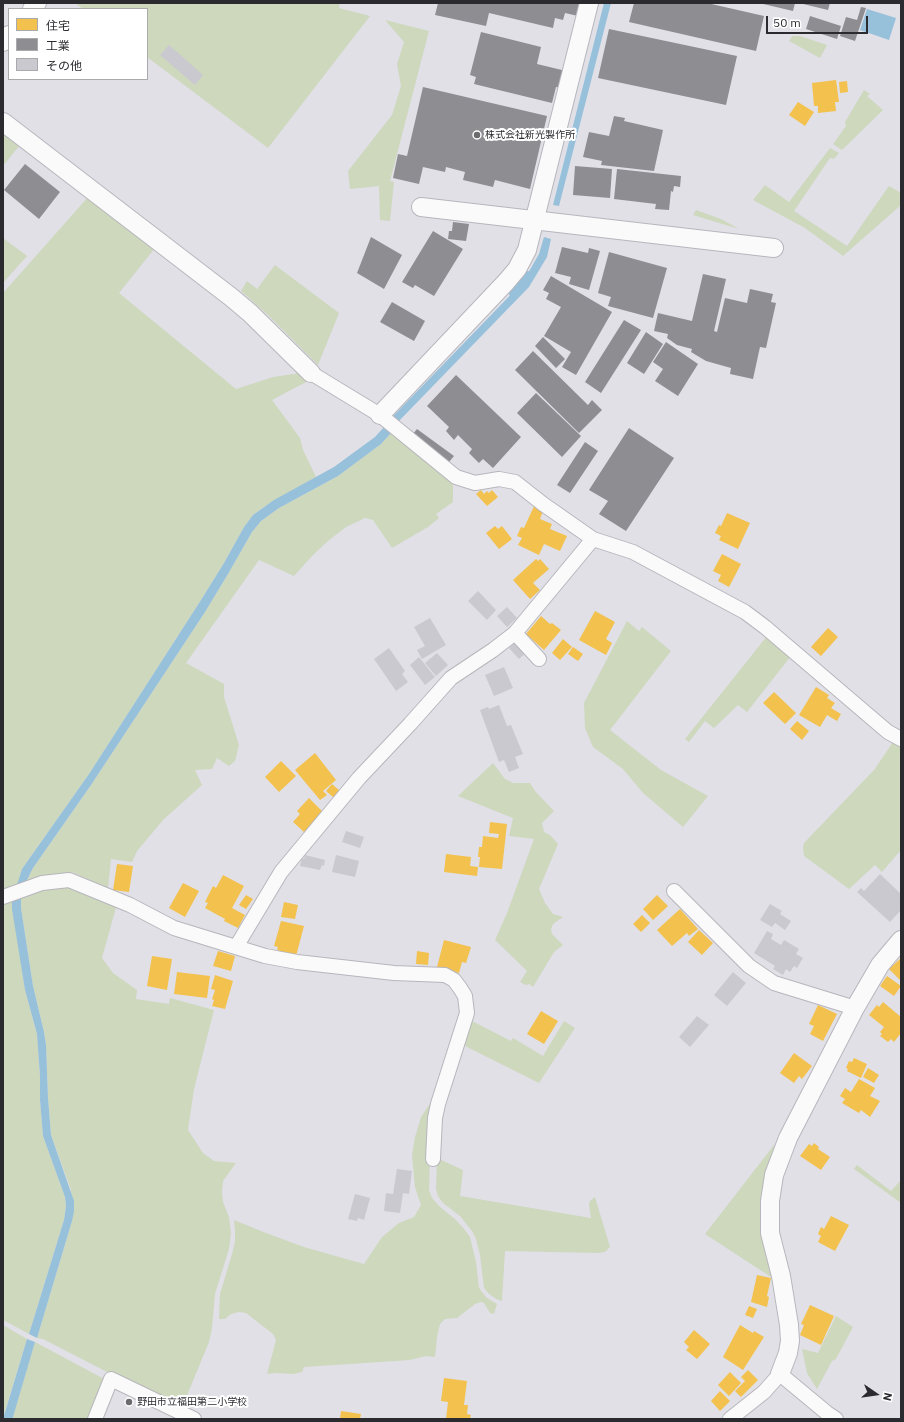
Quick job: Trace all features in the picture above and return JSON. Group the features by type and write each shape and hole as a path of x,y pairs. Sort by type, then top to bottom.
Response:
{"street":[{"path":"380,415 506,282 517,269 527,250 536,220 589,3"},
{"path":"3,122 250,313 311,373 380,415 456,477 475,483 499,479 515,482 543,504 593,539 633,552 744,612 765,627 888,732 901,739"},
{"path":"421,207 774,248"},
{"path":"236,947 281,872 359,778 451,678 493,650 515,633 593,539"},
{"path":"515,633 539,659"},
{"path":"14,893 42,883 69,880 130,905 174,928 265,956 297,962 394,973 445,975 454,980 464,996 467,1013 438,1104 435,1118 433,1159"},
{"path":"674,891 749,966 774,983 855,1008"},
{"path":"730,1419 764,1392 780,1374 788,1353 790,1341 789,1325 781,1276 770,1233 770,1201 774,1175 788,1138 855,1008 880,965 901,940"},
{"path":"780,1374 836,1419"},
{"path":"95,1419 112,1379 194,1419"}],"green space":[{"path":"75,3 340,3 339,8 370,16 268,148 148,58 148,8 82,8"},
{"path":"385,20 429,31 390,181 394,182 390,221 380,220 379,186 350,189 348,171 392,115 401,86 397,64 404,42"},
{"path":"792,36 800,36 827,45 820,58 789,41"},
{"path":"864,90 870,94 867,96 883,110 842,150 833,144 846,126 845,122"},
{"path":"3,132 20,145 3,166"},
{"path":"830,148 839,153 834,159 830,158 794,211 847,246 889,186 901,193 901,205 843,256 805,228 753,200 765,185 789,202"},
{"path":"89,196 155,248 119,293 236,389 273,377 300,373 308,381 272,400 300,438 303,450 316,477 253,515 244,527 201,600 89,774 22,869 17,887 3,892 3,293"},
{"path":"696,210 721,219 739,229 693,215"},
{"path":"3,238 27,256 3,283"},
{"path":"275,265 339,313 318,365 268,315 241,291 247,281 257,289"},
{"path":"391,433 453,483 453,502 436,514 439,518 428,527 392,548 373,520 365,518 346,527 328,541 294,576 259,560 186,663 224,684 224,697 239,745 235,761 229,766 217,758 212,769 195,770 202,785 164,819 137,851 132,862 111,859 108,888 72,872 26,882 33,868 91,785 205,612 252,532 261,521 279,508 338,476 381,444"},
{"path":"627,621 639,631 642,627 671,651 610,730 661,770 708,796 683,827 643,793 623,769 593,747 585,728 584,703"},
{"path":"767,636 791,656 747,712 738,705 714,728 705,721 689,742 685,739"},
{"path":"893,742 901,746 901,850 882,872 875,865 849,889 804,856 804,843 874,770"},
{"path":"493,763 505,779 513,783 530,783 535,791 554,811 542,823 544,832 550,835 558,844 539,889 545,903 553,914 563,917 553,924 551,930 552,934 563,945 554,952 533,987 529,984 526,985 520,982 527,971 495,940 507,913 534,839 509,836 513,818 458,796"},
{"path":"60,884 117,904 102,958 113,973 137,990 136,999 169,1004 170,998 214,1010 194,1089 188,1130 203,1153 214,1161 236,1163 223,1181 222,1192 223,1202 229,1217 231,1233 229,1249 215,1294 212,1328 209,1342 181,1410 43,1339 37,1338 72,1221 71,1190 51,1135 46,1045 33,986 21,908 21,896"},
{"path":"12,898 25,990 37,1034 43,1136 65,1197 66,1206 64,1220 29,1334 3,1320 3,902"},
{"path":"472,1021 511,1041 513,1038 543,1056 564,1021 575,1028 539,1083 461,1044 468,1025"},
{"path":"437,1093 431,1121 429,1190 432,1198 456,1220 470,1237 476,1262 479,1288 487,1298 497,1304 494,1314 490,1313 484,1303 481,1302 475,1304 457,1318 445,1319 440,1324 435,1357 426,1356 410,1360 304,1367 302,1372 293,1374 267,1374 276,1340 273,1334 246,1313 239,1312 231,1314 225,1319 219,1319 220,1294 235,1242 234,1220 304,1247 364,1264 382,1237 399,1223 414,1217 421,1205 415,1187 412,1155 415,1137 421,1117"},
{"path":"774,1145 775,1149 774,1279 705,1234"},
{"path":"437,1158 463,1170 460,1196 591,1218 589,1205 590,1201 595,1197 610,1247 605,1252 597,1253 505,1251 502,1301 496,1299 484,1288 480,1255 476,1239 472,1231 460,1216 443,1203 438,1196 436,1189"},
{"path":"857,1165 891,1191 901,1180 901,1203 854,1169"},
{"path":"836,1316 853,1327 836,1359 832,1361 817,1389 807,1373 802,1349 818,1353"},
{"path":"3,1325 27,1339 3,1418"},
{"path":"35,1342 106,1380 90,1419 12,1419"}],"water":[{"path":"604,3 611,3 559,206 553,205"},
{"path":"867,9 896,18 889,40 860,30"},
{"path":"544,237 551,239 547,257 529,287 398,422 392,417 523,282 539,254"},
{"path":"384,427 391,433 381,444 338,476 279,508 261,521 252,532 205,612 91,785 33,868 26,882 17,885 22,869 89,774 201,600 244,527 253,515 274,500 334,467 375,437"},
{"path":"21,896 21,908 33,986 46,1045 51,1135 74,1201 72,1221 37,1338 29,1334 64,1220 66,1206 65,1197 43,1136 37,1034 25,990 12,909 12,899"},
{"path":"27,1339 35,1342 13,1417 12,1419 3,1419"}],"building: 住宅":[{"path":"836,80 839,102 835,102 836,111 818,113 818,106 814,106 812,83"},
{"path":"847,81 848,92 840,93 839,82"},
{"path":"798,102 814,112 805,126 789,115"},
{"path":"481,490 484,494 487,491 489,493 492,490 498,497 487,506 476,494"},
{"path":"535,504 544,508 540,519 552,524 550,529 567,536 560,551 544,544 539,555 518,545 522,538 517,536 521,527 524,528"},
{"path":"727,513 750,523 738,549 719,540 721,536 715,533 719,525 721,526"},
{"path":"495,526 498,529 502,526 512,539 499,549 486,533"},
{"path":"722,554 741,564 729,587 718,581 721,575 713,571"},
{"path":"536,559 538,561 540,559 549,569 533,583 540,590 530,599 513,580"},
{"path":"595,611 615,622 606,639 612,643 606,655 579,640"},
{"path":"541,616 550,624 552,623 561,630 544,650 526,634"},
{"path":"828,628 838,637 821,656 811,647"},
{"path":"563,639 572,647 560,660 552,653"},
{"path":"573,647 583,654 578,661 568,654"},
{"path":"816,687 829,695 827,698 835,703 831,708 841,714 837,721 827,715 820,727 799,715"},
{"path":"774,692 796,713 785,724 763,703"},
{"path":"797,721 809,731 802,740 790,729"},
{"path":"315,753 336,780 323,791 327,795 320,800 295,770"},
{"path":"281,761 296,776 279,792 265,777"},
{"path":"332,784 340,791 333,797 326,791"},
{"path":"309,798 323,812 304,832 293,822 300,814 297,811"},
{"path":"490,822 507,824 502,869 479,867 479,847 482,847 483,836 498,838 499,834 489,833"},
{"path":"446,854 471,857 470,866 478,867 477,876 444,872"},
{"path":"117,864 133,866 129,892 113,890"},
{"path":"223,875 244,886 232,908 245,915 238,928 224,921 225,919 205,908 208,903 205,902 213,886 216,888"},
{"path":"183,883 199,891 185,917 169,908"},
{"path":"246,895 253,899 246,909 239,905"},
{"path":"657,895 668,906 653,920 643,909"},
{"path":"284,902 298,905 295,919 281,917"},
{"path":"680,909 698,929 689,936 687,933 672,946 657,930"},
{"path":"642,915 650,923 641,932 633,924"},
{"path":"281,921 304,926 296,956 277,950 278,947 274,946"},
{"path":"699,930 713,943 702,955 688,942"},
{"path":"444,940 471,947 466,963 462,962 459,973 437,967"},
{"path":"218,951 235,956 231,971 213,966"},
{"path":"417,951 429,953 428,965 416,964"},
{"path":"152,956 172,959 167,990 147,986"},
{"path":"901,958 901,981 889,969"},
{"path":"177,972 210,976 207,998 174,994"},
{"path":"215,975 233,981 225,1009 212,1006 214,1000 212,999 215,990 211,989"},
{"path":"887,976 901,986 894,996 880,986"},
{"path":"883,1002 901,1017 901,1033 894,1042 891,1039 888,1042 880,1036 882,1034 880,1032 884,1027 869,1015 877,1005 879,1007"},
{"path":"818,1005 837,1014 823,1041 810,1034 814,1026 809,1024"},
{"path":"541,1011 558,1021 544,1044 527,1034"},
{"path":"794,1053 812,1066 802,1079 799,1076 794,1083 780,1073"},
{"path":"854,1058 867,1064 861,1078 847,1071 848,1069 846,1068 849,1061 852,1062"},
{"path":"868,1068 879,1075 874,1083 863,1077"},
{"path":"859,1079 875,1088 870,1096 880,1101 870,1117 861,1110 859,1113 842,1103 845,1099 840,1096 845,1088 851,1092"},
{"path":"814,1143 819,1147 818,1149 830,1157 821,1170 800,1156 809,1144 812,1146"},
{"path":"831,1216 849,1225 835,1251 818,1242 821,1236 818,1234 821,1227 824,1229"},
{"path":"757,1275 771,1278 767,1296 769,1297 767,1307 751,1302"},
{"path":"810,1305 834,1316 821,1345 800,1335 804,1325 801,1324"},
{"path":"749,1306 757,1309 753,1318 745,1315"},
{"path":"740,1325 753,1333 754,1331 764,1337 743,1370 723,1357"},
{"path":"694,1330 710,1344 697,1359 686,1350 689,1347 684,1342"},
{"path":"748,1370 758,1380 741,1397 735,1391 745,1381 741,1377"},
{"path":"730,1372 741,1383 729,1396 718,1385"},
{"path":"444,1378 467,1381 464,1405 468,1405 467,1414 471,1415 470,1419 446,1419 448,1402 441,1401"},
{"path":"720,1391 730,1401 720,1411 711,1401"},
{"path":"341,1411 361,1414 360,1419 340,1419"}],"building: 工業":[{"path":"438,3 581,3 578,16 565,13 563,20 555,18 553,28 489,13 486,26 435,15"},
{"path":"634,3 707,3 764,16 756,51 629,22"},
{"path":"759,3 795,3 793,11"},
{"path":"799,3 830,3 828,10"},
{"path":"861,7 866,8 855,41 840,36 846,17 857,20"},
{"path":"810,16 841,26 837,39 806,29"},
{"path":"609,29 737,56 726,105 598,78"},
{"path":"481,32 541,47 537,64 566,71 562,88 556,87 552,103 474,84 476,77 470,75"},
{"name":"株式会社新光製作所","path":"423,87 547,116 530,189 495,180 493,187 463,180 465,172 446,167 445,172 423,167 419,184 393,178 398,154 407,156"},
{"path":"614,116 625,118 624,121 663,130 654,171 601,165 602,161 583,157 589,132 609,136"},
{"path":"25,164 60,192 39,219 4,190"},
{"path":"575,166 612,169 610,198 573,195"},
{"path":"617,169 681,176 680,187 674,186 673,192 671,191 669,210 655,209 656,204 614,199"},
{"path":"453,222 469,224 466,241 448,239 449,231 452,231"},
{"path":"433,231 463,249 434,296 415,285 413,288 402,282"},
{"path":"371,237 402,255 384,289 357,273"},
{"path":"562,247 588,253 589,248 600,251 589,290 569,284 571,277 555,273"},
{"path":"609,252 667,268 653,318 608,306 611,297 598,293"},
{"path":"703,274 726,279 714,331 717,332 725,298 747,303 750,289 773,294 771,302 776,303 766,348 760,347 753,379 730,374 731,368 706,361 691,352 692,349 677,345 667,338 668,334 654,331 658,313 692,321"},
{"path":"551,276 612,312 576,375 562,367 571,352 544,336 561,307 546,299 549,293 543,290"},
{"path":"392,302 425,321 414,341 380,322"},
{"path":"624,320 641,330 601,393 585,382"},
{"path":"646,332 663,344 644,374 627,363"},
{"path":"543,337 565,359 556,368 535,346"},
{"path":"666,342 698,364 678,396 655,381 663,369 653,362"},
{"path":"533,351 588,405 592,400 602,410 579,433 515,370"},
{"path":"456,375 521,437 493,468 483,459 479,463 469,453 472,449 458,435 454,440 446,431 449,427 427,406"},
{"path":"536,393 581,436 562,457 517,413"},
{"path":"629,428 674,458 626,531 599,514 608,501 589,490"},
{"path":"417,429 454,456 449,462 412,435"},
{"path":"585,442 598,451 570,493 557,485"}],"building: その他":[{"path":"169,45 203,75 195,85 160,55"},
{"path":"478,591 496,610 487,620 468,601"},
{"path":"507,607 517,618 507,627 497,616"},
{"path":"430,618 446,645 422,659 417,650 425,646 414,627"},
{"path":"517,641 527,652 519,659 509,648"},
{"path":"389,648 405,671 402,674 408,682 396,691 374,659"},
{"path":"437,653 448,665 436,676 425,663"},
{"path":"419,657 435,677 425,685 410,665"},
{"path":"504,667 513,688 494,696 485,675"},
{"path":"499,705 507,726 511,725 523,754 515,757 519,768 509,772 504,760 499,762 480,710 488,707 489,709"},
{"path":"346,831 364,837 360,848 342,842"},
{"path":"305,855 325,860 324,866 322,865 320,870 300,866 302,858 304,859"},
{"path":"336,855 359,861 355,877 332,872"},
{"path":"880,874 901,894 901,910 890,922 857,892 861,888 864,891"},
{"path":"770,904 782,911 780,914 791,921 785,930 775,923 772,927 760,920"},
{"path":"767,931 773,934 771,939 781,945 784,940 799,949 796,954 803,958 797,968 794,966 790,972 786,969 783,975 773,969 775,966 754,953"},
{"path":"733,972 746,983 727,1006 714,995"},
{"path":"697,1016 709,1025 690,1047 679,1037"},
{"path":"397,1169 412,1171 409,1194 403,1193 400,1213 384,1211 386,1193 393,1194"},
{"path":"355,1194 370,1198 364,1220 358,1218 357,1221 348,1219"}],"waterway":[{"path":"511,294 528,273"}],"place":[{"name":"株式会社新光製作所","path":"477,135"},
{"name":"野田市立福田第二小学校","path":"129,1402"}]}
